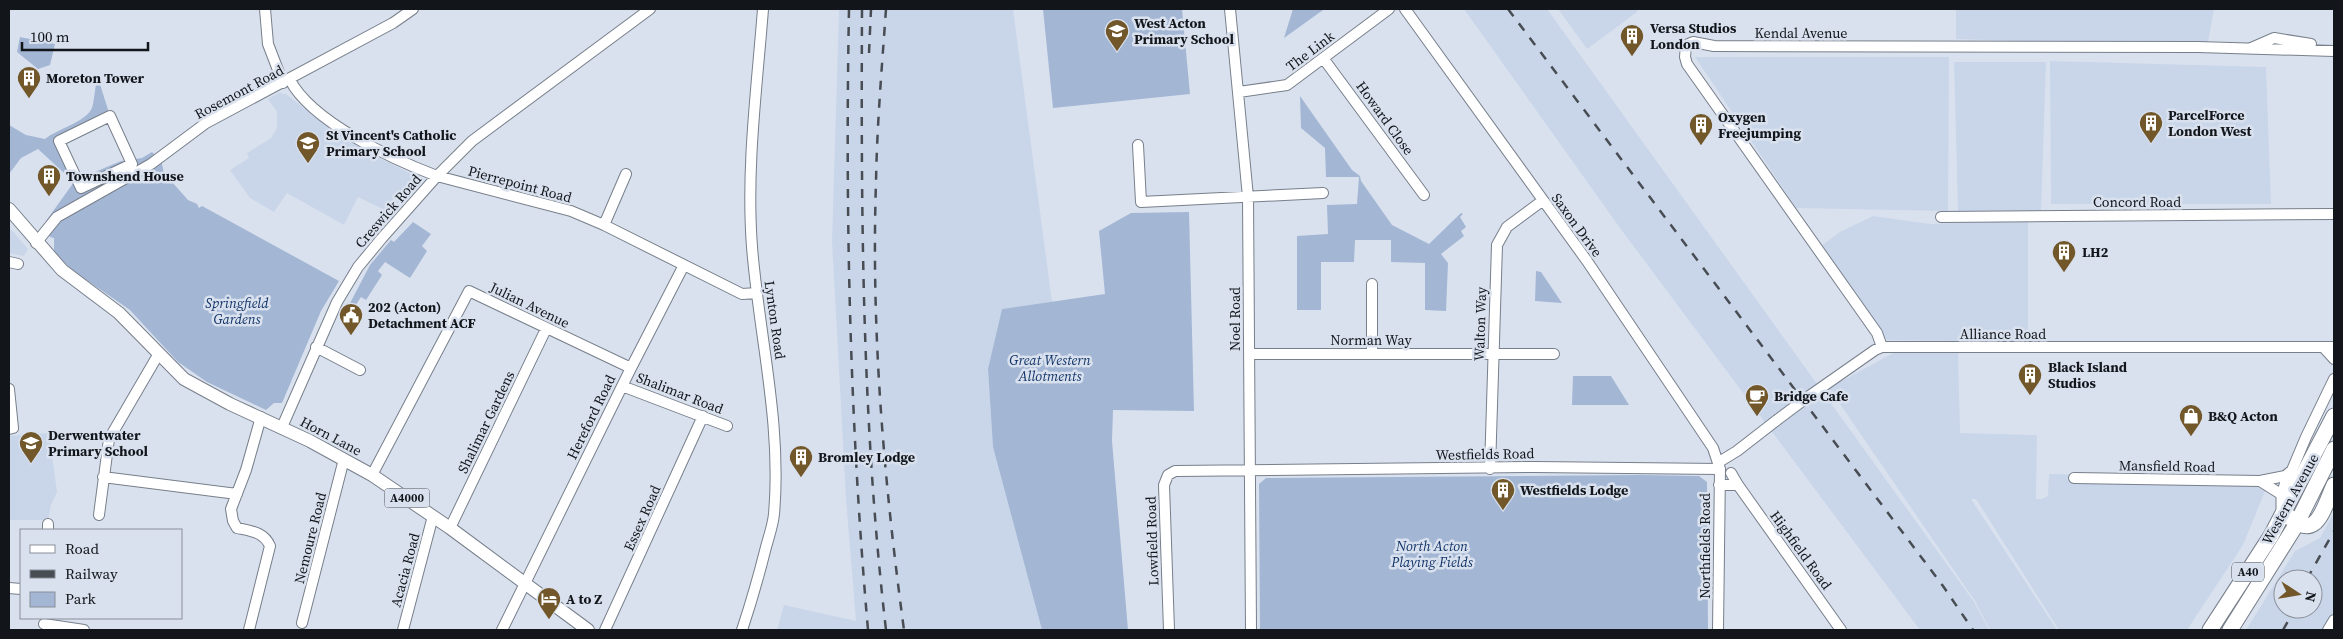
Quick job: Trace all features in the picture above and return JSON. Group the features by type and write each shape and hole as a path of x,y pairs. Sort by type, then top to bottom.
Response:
{"highway":[{"name":"Western Avenue","path":"2210,630 2271,536 2334,416"},
{"name":"Western Avenue","path":"2230,630 2296,525 2334,450"},
{"path":"2290,476 2284,496 2284,512 2296,525 2311,526 2319,517 2334,485"}],"main road":[{"name":"A4000","path":"9,209 36,243"},
{"name":"Horn Lane","path":"36,243 62,270 119,313 158,355 184,379 201,390 282,426 372,475 526,582 585,629"}],"street":[{"name":"Pierrepoint Road","path":"265,9 268,44 286,81 332,123 380,151 436,176 572,211 742,294 757,293"},
{"name":"Rosemont Road","path":"36,243 57,217 110,175 150,164 206,123 393,23 413,9"},
{"name":"Creswick Road","path":"282,426 337,302 358,266 436,176 472,141 650,9"},
{"name":"Lynton Road","path":"742,630 756,588 774,516 776,470 773,405 752,246 751,172 763,9"},
{"name":"Noel Road","path":"1230,9 1248,197 1251,630"},
{"name":"The Link","path":"1239,92 1288,85 1389,9"},
{"name":"Saxon Drive","path":"1404,9 1587,261 1713,448 1720,466"},
{"name":"Kendal Avenue","path":"2270,45 2283,38 2301,44 2334,44"},
{"name":"Kendal Avenue","path":"1882,347 1877,333 1687,64 1685,57 1686,45 1693,42 1714,46 2251,49 2270,45 2334,50"},
{"name":"Howard Close","path":"1323,58 1424,195"},
{"path":"110,116 132,164 110,175 81,188 59,141 110,116"},
{"path":"1138,145 1141,202 1323,193"},
{"path":"604,225 626,174"},
{"name":"Walton Way","path":"1490,469 1496,250 1498,240 1507,228 1542,201"},
{"name":"Concord Road","path":"1941,217 2334,214"},
{"name":"Hereford Road","path":"502,630 684,265"},
{"path":"1372,284 1372,354"},
{"name":"Julian Avenue","path":"372,475 469,291 631,368"},
{"name":"Shalimar Gardens","path":"450,528 546,328"},
{"path":"316,347 360,370"},
{"name":"Alliance Road","path":"1882,347 2329,348 2334,359"},
{"path":"1720,466 1820,388 1882,347"},
{"name":"Norman Way","path":"1249,354 1554,354"},
{"path":"99,514 109,439 158,355"},
{"path":"2290,476 2306,437 2334,379"},
{"name":"Shalimar Road","path":"622,386 727,426"},
{"path":"9,388 11,428"},
{"name":"Essex Road","path":"605,630 703,416"},
{"path":"249,630 270,546 266,538 257,532 237,528 233,521 231,509 261,417"},
{"name":"Nemoure Road","path":"302,623 344,459"},
{"name":"Westfields Road","path":"1250,470 1720,466"},
{"name":"Northfields Road","path":"1718,630 1720,466"},
{"name":"Lowfield Road","path":"1169,630 1164,485 1168,475 1175,470 1250,470"},
{"name":"Highfield Road","path":"1731,473 1738,486 1841,630"},
{"name":"Mansfield Road","path":"2074,478 2260,481 2290,476"},
{"path":"103,478 237,494"},
{"path":"2260,481 2284,496"},
{"path":"1719,485 1738,486"},
{"name":"Acacia Road","path":"403,630 433,516"},
{"path":"2328,630 2334,620"},
{"path":"44,624 84,630"}],"shaded area":[{"path":"839,9 1013,9 1052,302 1002,309 988,370 993,447 1042,630 777,630 784,605 856,621 846,499 832,241"},
{"path":"1464,9 1547,9 1974,602 1989,630 1920,630 1620,228"},
{"path":"1558,9 1637,9 1637,12 1587,49"},
{"path":"1956,9 2214,9 2207,47 1956,39"},
{"path":"1695,57 1949,57 1948,211 1796,208"},
{"path":"2050,61 2266,67 2271,204 2051,204"},
{"path":"1954,62 2046,62 2041,213 1958,211"},
{"name":"St Vincent's Catholic Primary School","path":"279,93 286,94 319,120 379,158 412,174 416,183 391,213 358,197 344,225 287,193 274,212 250,198 230,170 249,158 247,153 271,138 277,128 277,112 268,99"},
{"path":"1873,216 1930,224 2028,221 2028,342 1887,340 1821,246 1840,232"},
{"path":"9,227 28,249 24,256 9,253"},
{"path":"1897,351 1958,351 1960,433 2037,435 2036,499 2048,496 2049,474 2270,479 2243,545 2187,630 2059,630 1976,499 1971,499 2057,630 1990,630 1975,601 1829,388"},
{"name":"Derwentwater Primary School","path":"49,433 57,492 51,505 48,520 9,520 9,436"},
{"path":"2334,513 2334,630 2246,630 2273,586 2273,619 2323,619 2323,569 2284,569 2295,551 2320,538"}],"green space":[{"name":"West Acton Primary School","path":"1043,9 1182,9 1190,94 1053,108"},
{"path":"1293,9 1328,9 1323,10 1284,38"},
{"path":"20,37 55,44 50,65 38,69 17,52"},
{"name":"Springfield Gardens","path":"97,80 99,81 109,113 62,140 75,172 83,177 121,161 142,158 152,152 161,160 164,173 188,200 197,204 199,208 202,206 339,281 321,311 282,403 274,403 266,410 207,382 178,362 130,310 75,272 54,254 54,238 50,237 46,221 74,182 38,149 21,158 9,174 9,125 26,135 45,139 89,113 93,106"},
{"path":"1300,96 1352,170 1360,176 1361,181 1392,225 1429,244 1461,213 1463,214 1460,217 1466,227 1461,231 1464,236 1441,254 1448,263 1446,311 1425,310 1425,263 1391,262 1391,240 1355,240 1354,262 1321,262 1321,310 1297,310 1297,236 1328,234 1327,205 1357,204 1359,177 1326,177 1325,148 1301,128"},
{"name":"Great Western Allotments","path":"1189,212 1194,411 1113,410 1112,441 1128,630 1042,630 993,447 988,369 1002,309 1105,294 1099,231 1131,213"},
{"path":"413,222 431,234 422,246 427,251 410,278 385,262 378,271 382,275 366,300 361,297 352,311 348,307 370,265 391,240 394,242"},
{"path":"1536,271 1541,272 1562,303 1535,301"},
{"path":"1573,376 1611,376 1629,405 1572,405"},
{"name":"North Acton Playing Fields","path":"1699,476 1707,482 1708,630 1260,630 1259,484 1266,478"}],"railway":[{"path":"849,9 850,320 857,475 868,630"},
{"path":"862,9 863,242 868,398 878,553 886,630"},
{"path":"869,53 871,9"},
{"path":"886,9 877,160 875,294 885,463 904,630"},
{"path":"1508,9 1943,586 1973,630"},
{"path":"2313,569 2334,531"},
{"path":"2283,630 2289,619"}],"place":[{"name":"West Acton Primary School","path":"1117,52"},
{"name":"Versa Studios London","path":"1632,57"},
{"name":"Moreton Tower","path":"29,99"},
{"name":"ParcelForce London West","path":"2151,144"},
{"name":"Oxygen Freejumping","path":"1701,146"},
{"name":"St Vincent's Catholic Primary School","path":"308,164"},
{"name":"Townshend House","path":"49,197"},
{"name":"LH2","path":"2064,273"},
{"name":"202 (Acton) Detachment ACF","path":"351,336"},
{"name":"Black Island Studios","path":"2030,396"},
{"name":"Bridge Cafe","path":"1757,417"},
{"name":"B&Q Acton","path":"2191,437"},
{"name":"Derwentwater Primary School","path":"31,464"},
{"name":"Bromley Lodge","path":"801,478"},
{"name":"Westfields Lodge","path":"1503,511"},
{"name":"A to Z","path":"549,620"}]}
